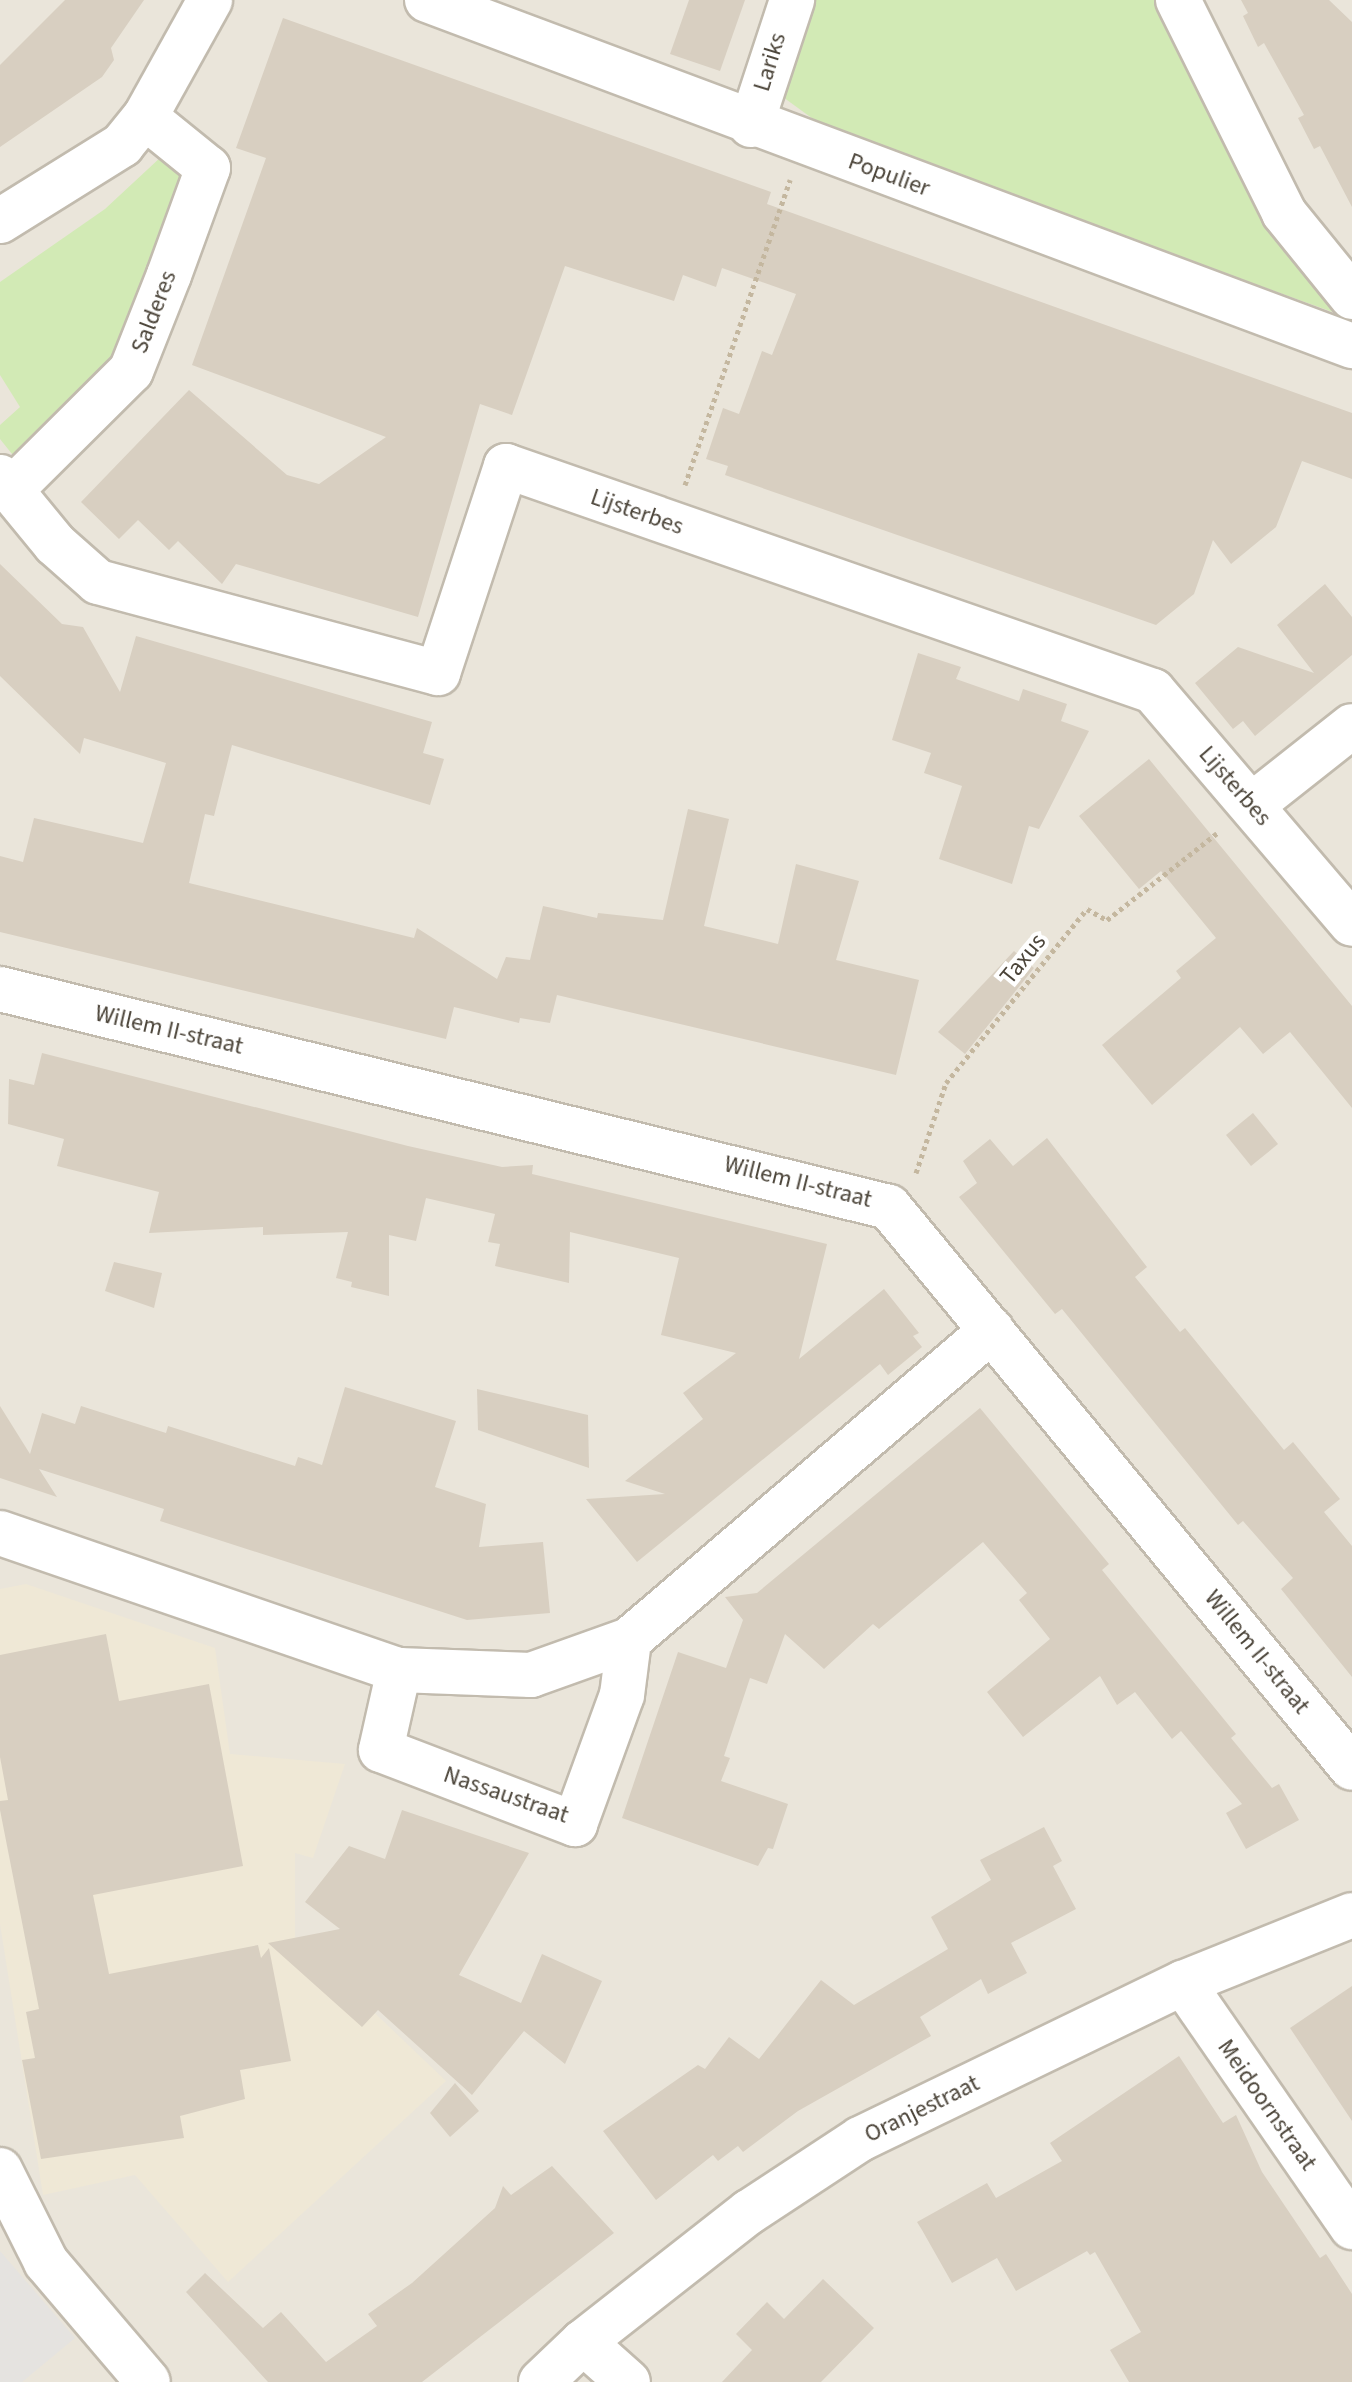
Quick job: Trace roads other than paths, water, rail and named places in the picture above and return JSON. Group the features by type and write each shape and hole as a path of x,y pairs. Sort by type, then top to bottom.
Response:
{"street":[{"path":"0,221 122,145 145,117 210,0"},
{"name":"Populier","path":"427,0 751,125 1352,346"},
{"name":"Lariks","path":"751,125 792,0"},
{"path":"1178,0 1284,213 1352,297"},
{"name":"Salderes","path":"5,484 131,371 174,262 208,168 145,117"},
{"name":"Lijsterbes","path":"5,484 55,544 98,582 438,673 506,466 1153,691 1352,924"},
{"path":"1252,805 1352,726"},
{"name":"Willem II-straat","path":"0,989 863,1196 889,1207 1352,1768"},
{"path":"0,1533 399,1670 531,1675 629,1640 992,1330"},
{"name":"Nassaustraat","path":"399,1670 381,1750 575,1824 622,1695 629,1640"},
{"name":"Oranjestraat","path":"541,2382 583,2342 749,2212 860,2139 1183,1983 1352,1915"},
{"name":"Meidoornstraat","path":"1183,1983 1352,2227"},
{"path":"0,2170 46,2262 148,2382"},
{"path":"583,2342 628,2382"}]}
